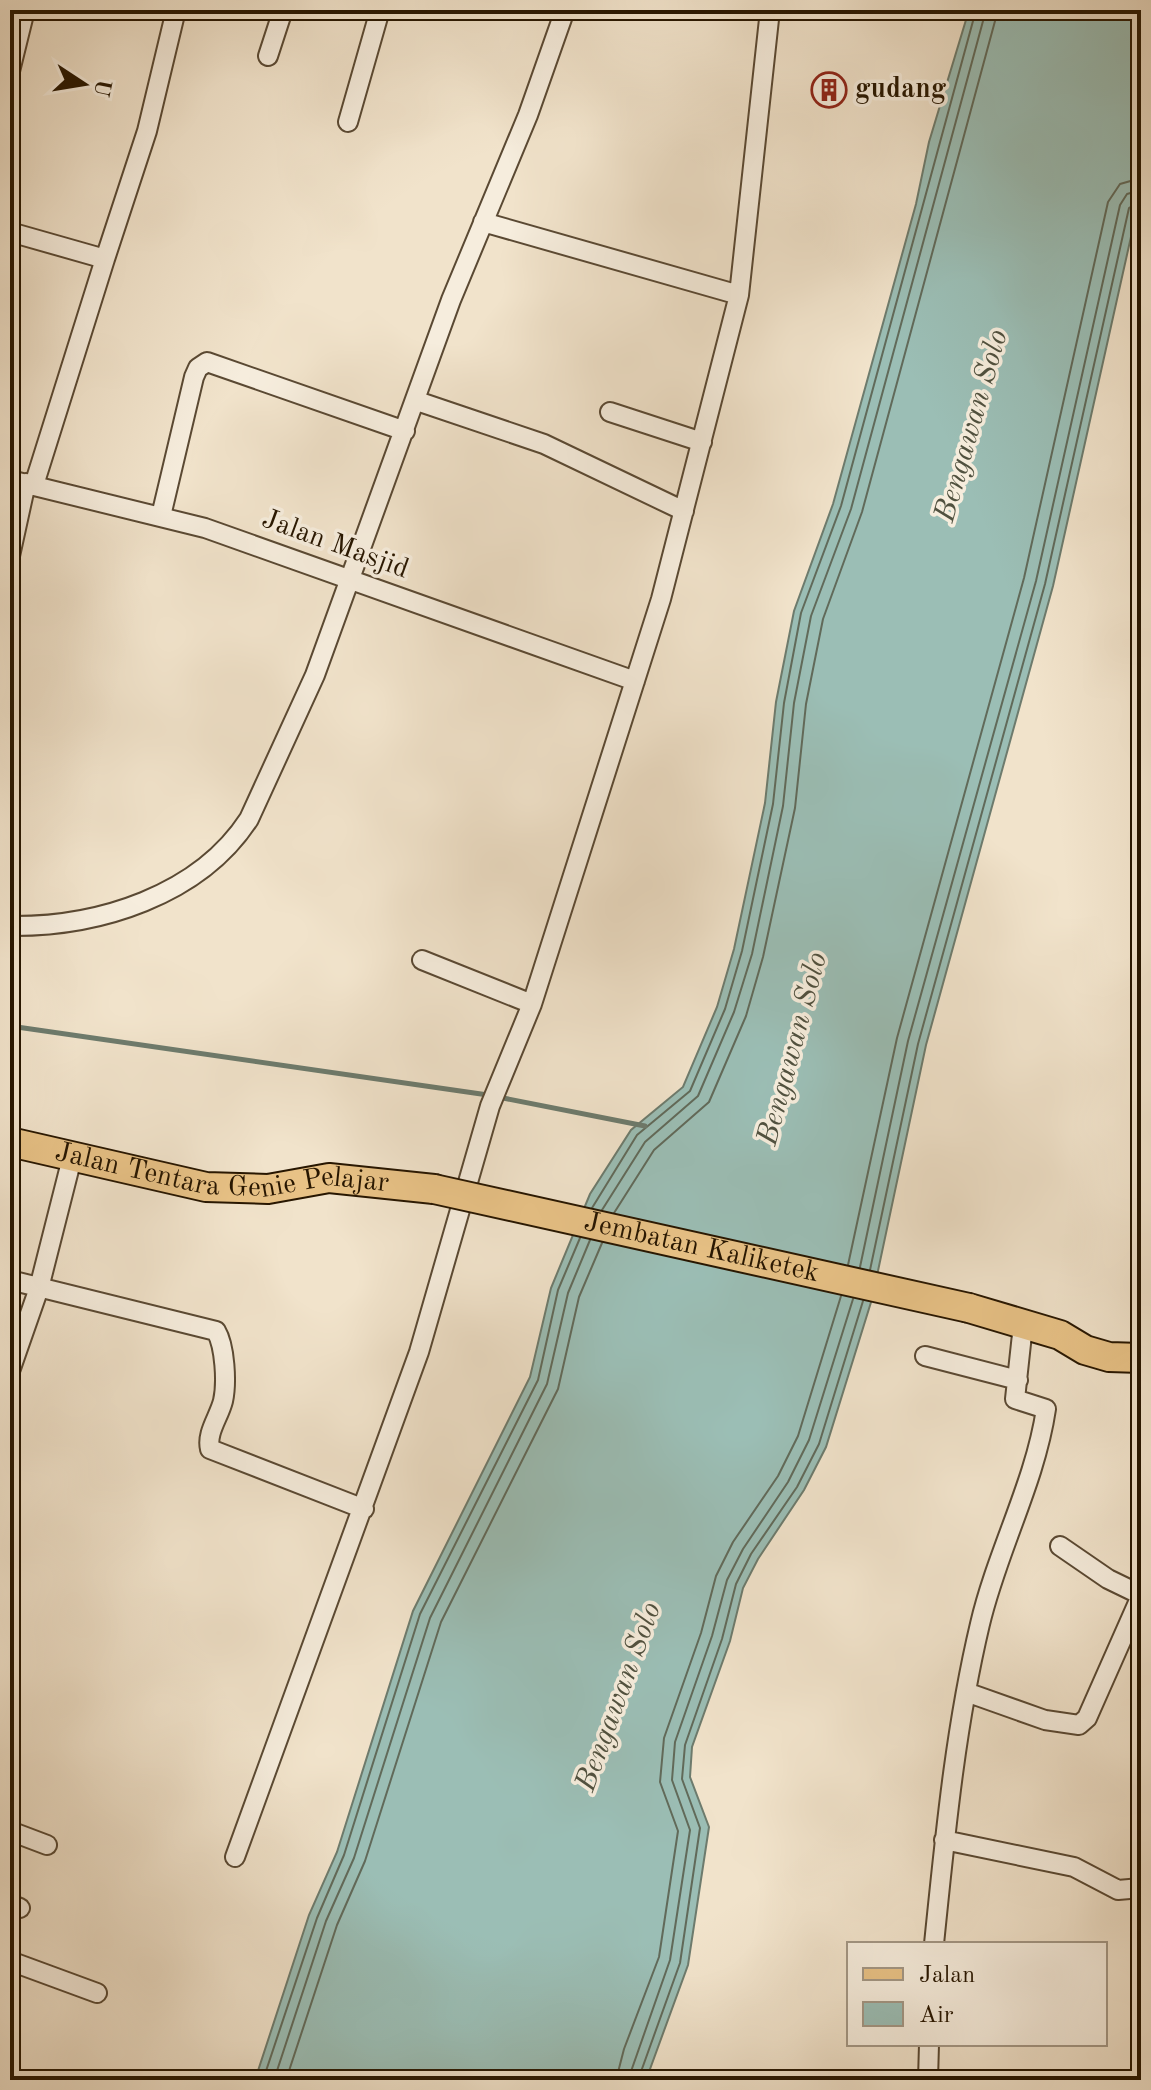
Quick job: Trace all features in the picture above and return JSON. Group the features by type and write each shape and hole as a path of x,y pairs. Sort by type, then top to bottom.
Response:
{"main road":[{"name":"Jalan Tentara Genie Pelajar","path":"10,1142 72,1158 238,1190 329,1178 434,1189"},
{"name":"Jembatan Kaliketek","path":"434,1189 969,1308 1060,1335 1085,1350 1109,1357 1141,1358"}],"street":[{"path":"10,71 25,10"},
{"path":"10,556 24,483 105,259 147,131 176,10"},
{"path":"268,56 283,10"},
{"path":"348,122 380,10"},
{"path":"10,926 103,917 138,904 215,860 235,840 249,819 292,729 350,581 451,300 528,115 565,10"},
{"path":"235,1857 419,1352 490,1106 532,1004 635,681 684,511 739,295 770,10"},
{"path":"483,222 739,295"},
{"path":"10,232 105,259"},
{"path":"161,516 194,377 198,368 207,362 405,431"},
{"path":"417,401 544,444 684,511"},
{"path":"610,412 702,442"},
{"name":"Jalan Masjid","path":"24,483 205,528 635,681"},
{"path":"422,960 532,1004"},
{"path":"10,1371 39,1288 72,1158"},
{"path":"10,1280 216,1331 224,1382 223,1400 208,1442 210,1449 364,1509"},
{"path":"934,1942 944,1840 966,1692 980,1622 1043,1431 1046,1409 1015,1399 1023,1325"},
{"path":"925,1356 1018,1380"},
{"path":"966,1692 1045,1720 1079,1725 1087,1718 1141,1595 1108,1579 1060,1546"},
{"path":"10,1831 47,1845"},
{"path":"944,1840 1074,1867 1118,1890 1141,1888"},
{"path":"10,1961 97,1993"},
{"path":"928,2080 929,2046"}],"water":[{"name":"Bengawan Solo","path":"969,10 1141,10 1141,192 1053,586 926,1045 872,1299 826,1447 804,1490 758,1559 743,1588 730,1641 692,1747 690,1777 709,1827 688,1965 646,2080 255,2080 309,1915 337,1852 413,1611 530,1377 551,1288 590,1194 631,1130 683,1087 717,1007 734,949 765,803 776,702 794,611 833,504 916,204 929,142"}],"waterway":[{"path":"10,1026 488,1095"},
{"path":"498,1097 645,1126"}],"place":[{"name":"gudang","path":"829,90"}]}
